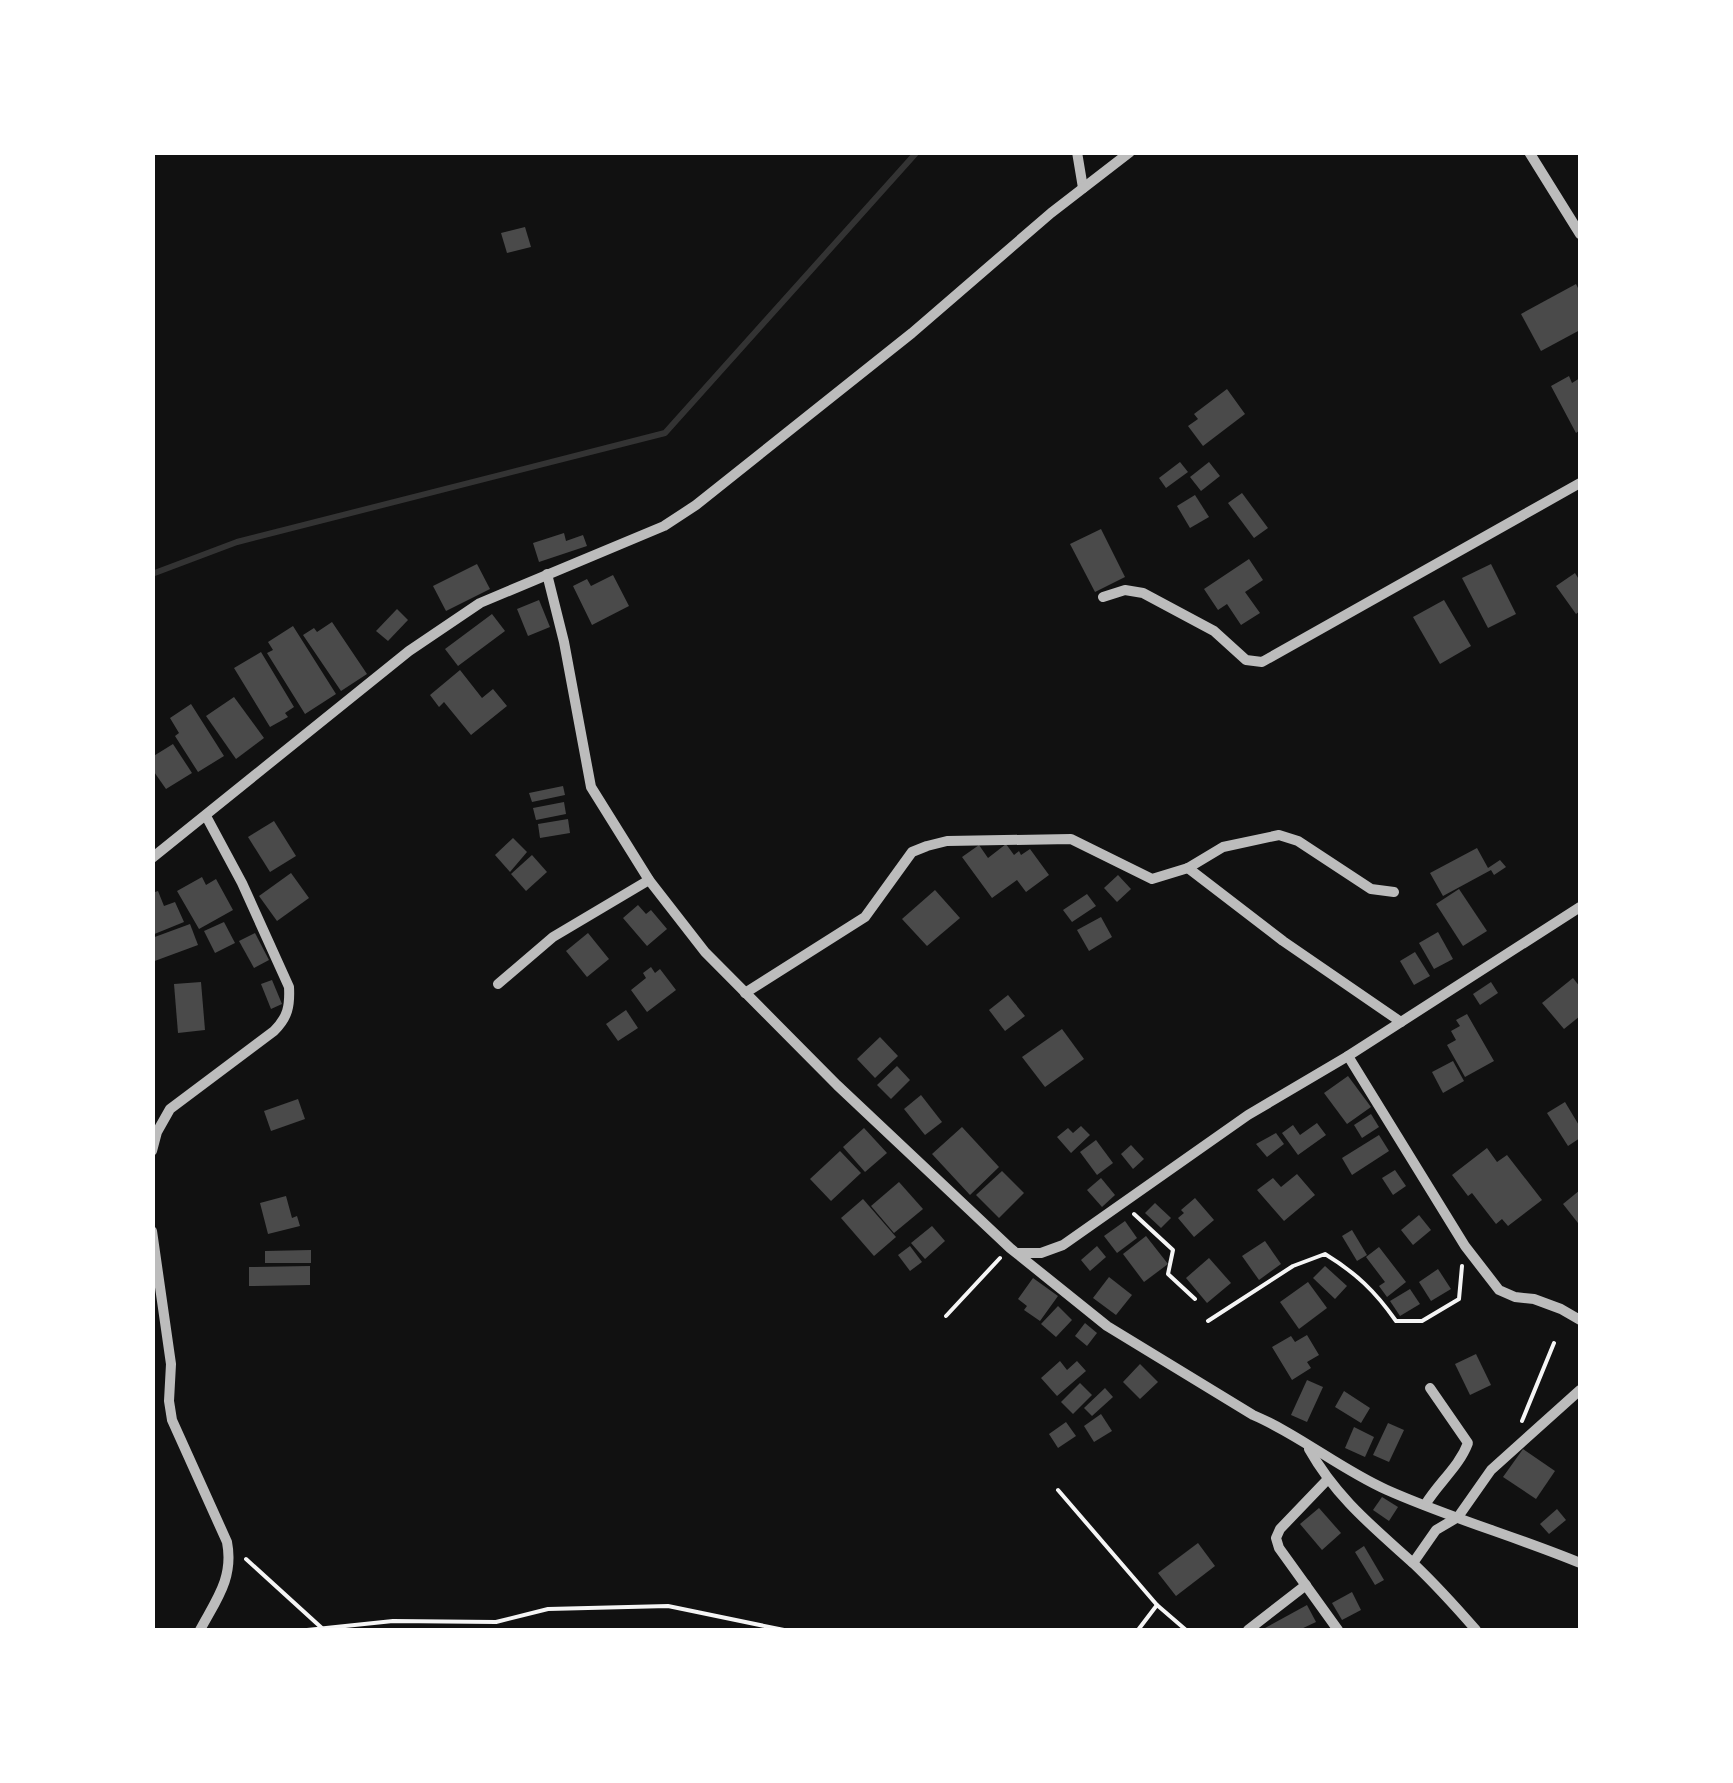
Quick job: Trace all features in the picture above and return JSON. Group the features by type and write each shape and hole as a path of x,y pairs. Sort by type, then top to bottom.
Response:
{"street":[{"path":"152,858 409,651 480,603 664,526 696,505 1130,152"},
{"path":"1529,152 1580,234"},
{"path":"1077,156 1083,188"},
{"path":"1103,597 1126,590 1142,593 1214,632 1246,660 1262,662 1580,483"},
{"path":"547,574 591,787 649,880 705,952 917,1163 1013,1250 1107,1326 1309,1448 1385,1489 1580,1563"},
{"path":"152,1152 170,1109 274,1031 283,1022 289,1005 289,987 242,883 206,816"},
{"path":"745,993 866,917 912,852 948,841 1060,838 1086,845 1152,879 1188,868 1223,847 1279,835 1298,841 1371,889 1394,892"},
{"path":"1188,868 1401,1022"},
{"path":"498,984 552,937 649,880"},
{"path":"1013,1250 1040,1253 1064,1246 1248,1115 1348,1056 1580,907"},
{"path":"1348,1056 1464,1246 1506,1294 1534,1300 1580,1320"},
{"path":"152,1231 172,1364 168,1401 172,1420 228,1542 229,1576 200,1630"},
{"path":"1424,1505 1462,1458 1468,1443 1430,1388"},
{"path":"1413,1563 1436,1530 1458,1516 1491,1470 1580,1390"},
{"path":"1309,1448 1327,1480 1476,1630"},
{"path":"1327,1480 1276,1538 1279,1548 1338,1630"},
{"path":"1248,1630 1306,1585"}],"path":[{"path":"1123,1204 1174,1250 1168,1274 1195,1299"},
{"path":"1208,1320 1292,1266 1325,1254 1364,1280 1396,1321 1422,1320 1459,1299 1464,1246"},
{"path":"946,1316 1013,1250"},
{"path":"1522,1420 1554,1342"},
{"path":"1058,1490 1157,1604 1186,1630"},
{"path":"228,1542 323,1629"},
{"path":"1138,1630 1157,1604"},
{"path":"307,1630 393,1621 496,1622 548,1609 668,1606 784,1630"}],"building":[{"path":"525,227 531,247 507,253 501,233"},
{"path":"1576,284 1580,292 1580,330 1541,351 1521,314"},
{"path":"1569,376 1572,383 1580,378 1580,430 1576,433 1551,386"},
{"path":"1227,389 1245,414 1203,446 1188,426 1198,419 1194,414"},
{"path":"1180,462 1188,472 1166,488 1159,478"},
{"path":"1209,462 1220,476 1201,491 1190,477"},
{"path":"1242,493 1268,528 1254,538 1228,503"},
{"path":"1195,495 1209,517 1190,528 1177,506"},
{"path":"1101,529 1125,577 1095,592 1070,544"},
{"path":"564,533 566,541 583,535 587,546 539,562 533,543"},
{"path":"1249,559 1263,580 1245,592 1260,613 1241,625 1227,604 1218,610 1204,589"},
{"path":"477,564 490,589 446,611 433,586"},
{"path":"1491,564 1516,614 1488,628 1462,578"},
{"path":"1575,573 1580,581 1580,611 1576,614 1556,586"},
{"path":"613,575 629,606 592,625 573,586 587,579 591,586"},
{"path":"539,600 550,627 528,636 517,609"},
{"path":"1444,600 1471,646 1440,664 1413,617"},
{"path":"397,609 408,620 388,641 376,631"},
{"path":"492,614 505,631 458,666 445,649"},
{"path":"332,622 367,674 341,691 303,635"},
{"path":"293,626 336,694 305,714 267,653 273,650 268,642"},
{"path":"261,652 294,707 285,713 288,717 270,727 234,668"},
{"path":"460,670 482,698 493,689 507,706 471,735 444,702 439,707 430,695"},
{"path":"234,697 264,738 236,759 206,716"},
{"path":"191,704 224,756 198,772 175,736 179,733 170,718"},
{"path":"173,744 192,773 166,789 152,769 152,757"},
{"path":"563,786 565,795 532,802 529,793"},
{"path":"564,802 566,814 536,820 533,808"},
{"path":"568,819 570,833 540,838 538,824"},
{"path":"274,821 296,856 270,872 248,837"},
{"path":"513,838 527,852 510,872 495,855"},
{"path":"1006,844 1014,855 1030,849 1049,875 1026,892 1017,880 992,898 962,857 979,845 988,858"},
{"path":"1477,848 1488,868 1500,860 1506,867 1494,875 1491,870 1443,896 1430,873"},
{"path":"532,855 547,872 526,891 511,874"},
{"path":"291,873 309,898 277,921 259,896"},
{"path":"1118,875 1131,889 1117,902 1104,888"},
{"path":"202,877 206,885 216,879 233,910 199,929 177,891"},
{"path":"1459,889 1487,931 1463,946 1436,904"},
{"path":"935,890 960,918 927,946 902,919"},
{"path":"158,891 164,906 175,902 184,922 152,935 152,893"},
{"path":"1087,894 1096,906 1072,922 1063,910"},
{"path":"638,905 646,914 651,910 667,929 647,946 623,918"},
{"path":"1101,917 1112,937 1089,951 1077,930"},
{"path":"224,922 235,943 215,953 204,931"},
{"path":"190,924 198,945 152,962 152,938"},
{"path":"1438,932 1453,959 1434,969 1419,943"},
{"path":"255,933 269,960 254,968 239,941"},
{"path":"588,933 609,959 587,977 566,951"},
{"path":"1415,952 1430,976 1414,985 1400,961"},
{"path":"651,967 655,973 660,969 676,990 647,1012 631,990 646,978 643,973"},
{"path":"1573,978 1580,987 1580,1016 1564,1029 1542,1003"},
{"path":"272,980 282,1004 271,1009 261,984"},
{"path":"201,982 205,1030 178,1033 174,984"},
{"path":"1491,982 1498,993 1480,1005 1473,994"},
{"path":"1008,995 1025,1016 1005,1031 989,1010"},
{"path":"626,1010 638,1028 618,1041 606,1024"},
{"path":"1467,1014 1494,1061 1465,1077 1447,1045 1456,1040 1451,1031 1460,1026 1456,1020"},
{"path":"1062,1029 1084,1059 1045,1087 1022,1057"},
{"path":"880,1037 898,1056 875,1078 857,1059"},
{"path":"1453,1061 1464,1081 1443,1093 1432,1072"},
{"path":"897,1066 910,1080 891,1099 877,1085"},
{"path":"1348,1076 1371,1107 1347,1124 1324,1093"},
{"path":"921,1095 942,1122 925,1135 904,1109"},
{"path":"298,1099 305,1119 271,1131 264,1111"},
{"path":"1565,1102 1580,1127 1580,1138 1568,1146 1547,1113"},
{"path":"1371,1114 1379,1127 1362,1138 1354,1125"},
{"path":"1317,1123 1326,1135 1298,1155 1282,1133 1293,1125 1300,1135"},
{"path":"1081,1126 1090,1135 1071,1153 1057,1137 1068,1128 1073,1133"},
{"path":"962,1127 999,1167 970,1195 932,1154"},
{"path":"864,1128 887,1153 865,1172 843,1147"},
{"path":"1276,1133 1284,1144 1267,1157 1256,1144"},
{"path":"1379,1135 1389,1151 1352,1175 1342,1158"},
{"path":"1096,1140 1113,1163 1097,1175 1080,1152"},
{"path":"1131,1145 1144,1159 1133,1169 1121,1154"},
{"path":"1487,1148 1497,1162 1507,1155 1542,1200 1508,1226 1502,1219 1496,1224 1452,1175"},
{"path":"840,1151 861,1173 831,1201 810,1179"},
{"path":"1395,1170 1406,1186 1393,1195 1382,1178"},
{"path":"1002,1171 1024,1193 999,1218 976,1195"},
{"path":"1297,1174 1315,1195 1284,1221 1257,1190 1273,1178 1281,1187"},
{"path":"1101,1178 1115,1195 1102,1207 1087,1190"},
{"path":"899,1182 923,1209 894,1233 871,1206"},
{"path":"1580,1190 1580,1221 1578,1223 1563,1204"},
{"path":"286,1196 292,1218 297,1216 300,1226 268,1234 260,1203"},
{"path":"1195,1198 1214,1220 1194,1237 1178,1218"},
{"path":"863,1199 896,1237 874,1256 841,1218"},
{"path":"1155,1203 1171,1218 1161,1228 1145,1213"},
{"path":"1419,1215 1431,1230 1413,1245 1401,1230"},
{"path":"1125,1221 1137,1238 1117,1253 1104,1236"},
{"path":"932,1226 945,1241 925,1259 911,1243"},
{"path":"1352,1230 1367,1255 1357,1261 1342,1236"},
{"path":"1146,1236 1168,1264 1144,1282 1123,1254"},
{"path":"1265,1241 1281,1264 1259,1280 1242,1256"},
{"path":"910,1246 922,1262 910,1271 898,1255"},
{"path":"1097,1246 1106,1257 1090,1271 1081,1260"},
{"path":"1379,1247 1406,1282 1387,1297 1379,1286 1385,1282 1366,1257"},
{"path":"311,1250 311,1263 265,1263 265,1251"},
{"path":"1209,1258 1231,1283 1207,1303 1186,1278"},
{"path":"310,1266 310,1285 249,1286 249,1267"},
{"path":"1325,1266 1347,1286 1335,1299 1313,1278"},
{"path":"1438,1269 1451,1289 1431,1301 1419,1282"},
{"path":"1109,1277 1132,1295 1116,1315 1093,1298"},
{"path":"1033,1278 1058,1296 1040,1321 1024,1310 1027,1306 1018,1299"},
{"path":"1308,1282 1327,1308 1299,1329 1280,1302"},
{"path":"1410,1289 1420,1304 1400,1316 1390,1301"},
{"path":"1058,1306 1072,1320 1056,1337 1041,1324"},
{"path":"1085,1323 1097,1333 1087,1346 1075,1336"},
{"path":"1307,1335 1319,1355 1307,1362 1311,1368 1292,1380 1272,1347 1291,1336 1295,1342"},
{"path":"1476,1354 1491,1385 1470,1395 1455,1364"},
{"path":"1060,1361 1067,1370 1077,1361 1086,1371 1057,1396 1041,1378"},
{"path":"1140,1364 1158,1382 1140,1399 1123,1382"},
{"path":"1307,1380 1323,1387 1307,1422 1291,1415"},
{"path":"1080,1383 1092,1395 1073,1414 1061,1402"},
{"path":"1105,1388 1113,1397 1092,1416 1084,1408"},
{"path":"1344,1391 1370,1408 1361,1423 1335,1407"},
{"path":"1101,1414 1112,1431 1094,1442 1084,1426"},
{"path":"1066,1422 1076,1436 1058,1448 1049,1434"},
{"path":"1388,1423 1404,1430 1389,1462 1373,1455"},
{"path":"1354,1427 1374,1437 1365,1457 1345,1448"},
{"path":"1523,1449 1555,1471 1536,1499 1503,1477"},
{"path":"1382,1497 1398,1507 1389,1521 1373,1510"},
{"path":"1319,1508 1341,1533 1322,1550 1300,1524"},
{"path":"1557,1509 1566,1520 1549,1534 1540,1524"},
{"path":"1198,1543 1215,1566 1176,1596 1158,1573"},
{"path":"1364,1546 1384,1580 1375,1585 1355,1552"},
{"path":"1352,1592 1361,1610 1342,1620 1332,1603"},
{"path":"1307,1605 1316,1622 1299,1630 1266,1630 1265,1628"}],"waterway":[{"path":"152,574 237,542 665,433 917,152"}]}
